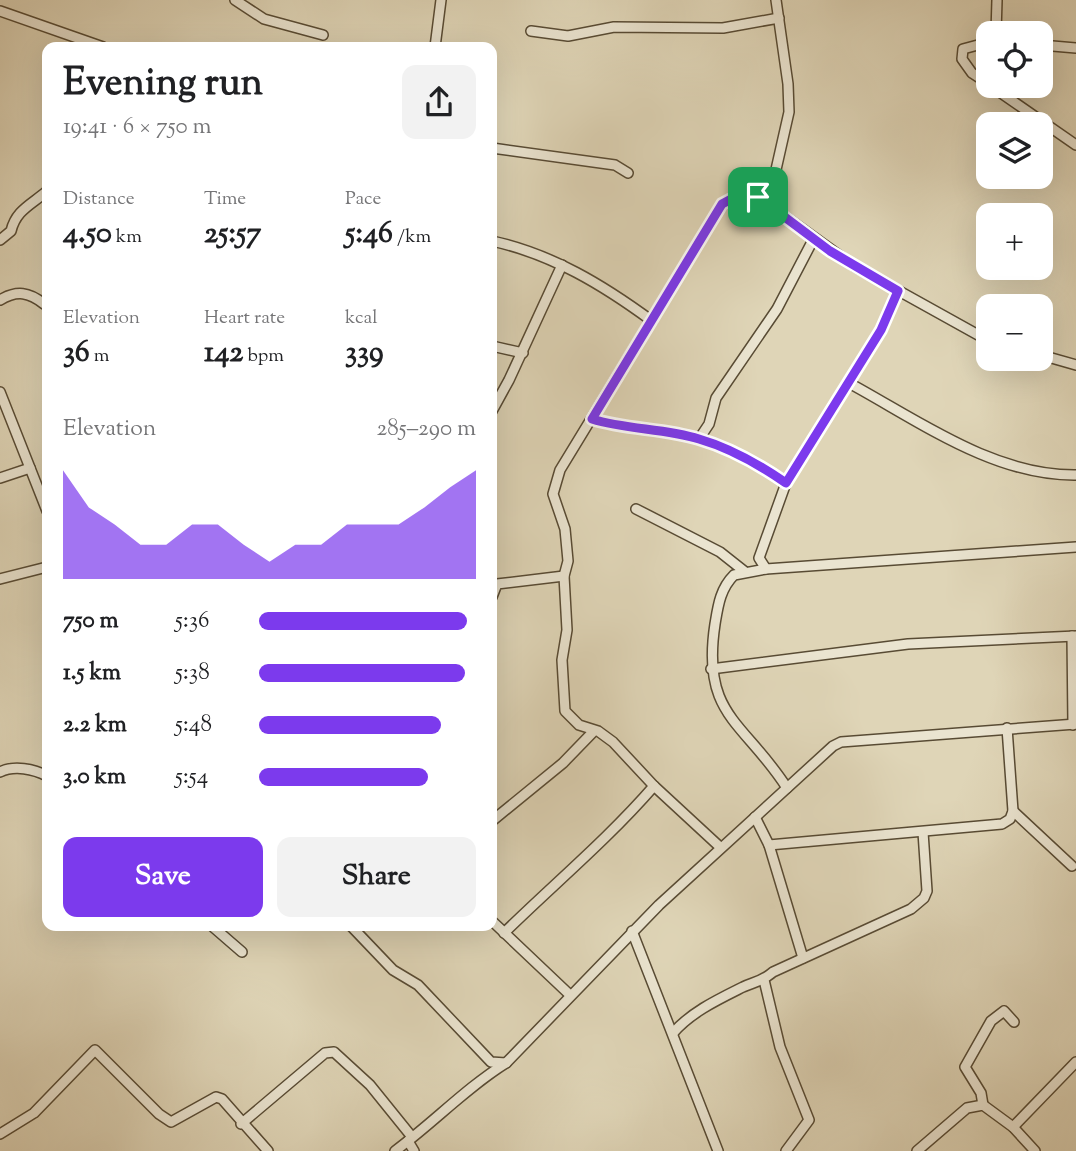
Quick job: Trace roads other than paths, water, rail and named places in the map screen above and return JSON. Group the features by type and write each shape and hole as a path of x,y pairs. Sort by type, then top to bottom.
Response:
{"street":[{"path":"235,0 264,19 323,34"},
{"path":"436,42 441,0"},
{"path":"758,197 775,174 789,112 776,0"},
{"path":"996,21 997,0"},
{"path":"0,11 89,42"},
{"path":"531,31 569,36 614,27 723,28 779,18"},
{"path":"976,46 964,49 962,59 976,76"},
{"path":"1053,46 1076,48"},
{"path":"1009,98 1076,145"},
{"path":"497,149 615,165 628,173"},
{"path":"0,240 11,232 14,217 21,209 31,206 42,196"},
{"path":"720,847 654,786 613,742 598,732 579,725 565,711 562,660 567,630 565,576 568,561 565,529 553,494 560,470 722,204 737,196 758,197 854,266 976,334"},
{"path":"699,439 709,424 716,398 777,309 814,238"},
{"path":"497,243 562,265 606,286 652,321"},
{"path":"497,402 523,353 562,265"},
{"path":"766,569 760,558 786,483 881,330 898,291"},
{"path":"0,300 20,292 33,295 42,302"},
{"path":"497,347 523,353"},
{"path":"1053,358 1076,365"},
{"path":"849,383 960,443 1022,470 1076,475"},
{"path":"0,392 42,498"},
{"path":"592,419 617,427 699,439 760,465 786,483"},
{"path":"0,478 30,468"},
{"path":"636,509 716,550 744,571"},
{"path":"787,788 770,762 726,712 715,691 711,668 718,602 728,581 744,571 1076,547"},
{"path":"0,579 42,568"},
{"path":"497,584 565,576"},
{"path":"395,1151 423,1132 483,1077 506,1063 570,995 595,974 632,932 720,847 841,742 1074,724 1074,636 908,644 711,668"},
{"path":"579,725 583,743"},
{"path":"769,845 1002,824 1010,819 1013,811 1007,728"},
{"path":"497,817 593,732"},
{"path":"0,772 8,768 42,774"},
{"path":"504,933 536,900 606,839 654,786"},
{"path":"1013,811 1072,866"},
{"path":"755,817 769,845 803,958"},
{"path":"673,1032 708,1006 746,985 764,980 773,972 911,909 924,898 927,891 923,832"},
{"path":"497,926 570,995"},
{"path":"218,931 242,953"},
{"path":"356,931 393,970 418,985 491,1062 506,1063"},
{"path":"632,932 718,1151"},
{"path":"764,980 780,1047 809,1120 786,1151"},
{"path":"1014,1022 1004,1011 991,1021 965,1067 981,1093 983,1105 1013,1127 1035,1151"},
{"path":"0,1134 34,1113 95,1050 159,1114 171,1122 216,1097 222,1100 268,1151"},
{"path":"241,1124 325,1053 334,1052 370,1085 410,1139 414,1151"},
{"path":"1013,1127 1076,1062"},
{"path":"917,1151 967,1108 983,1105"}]}
